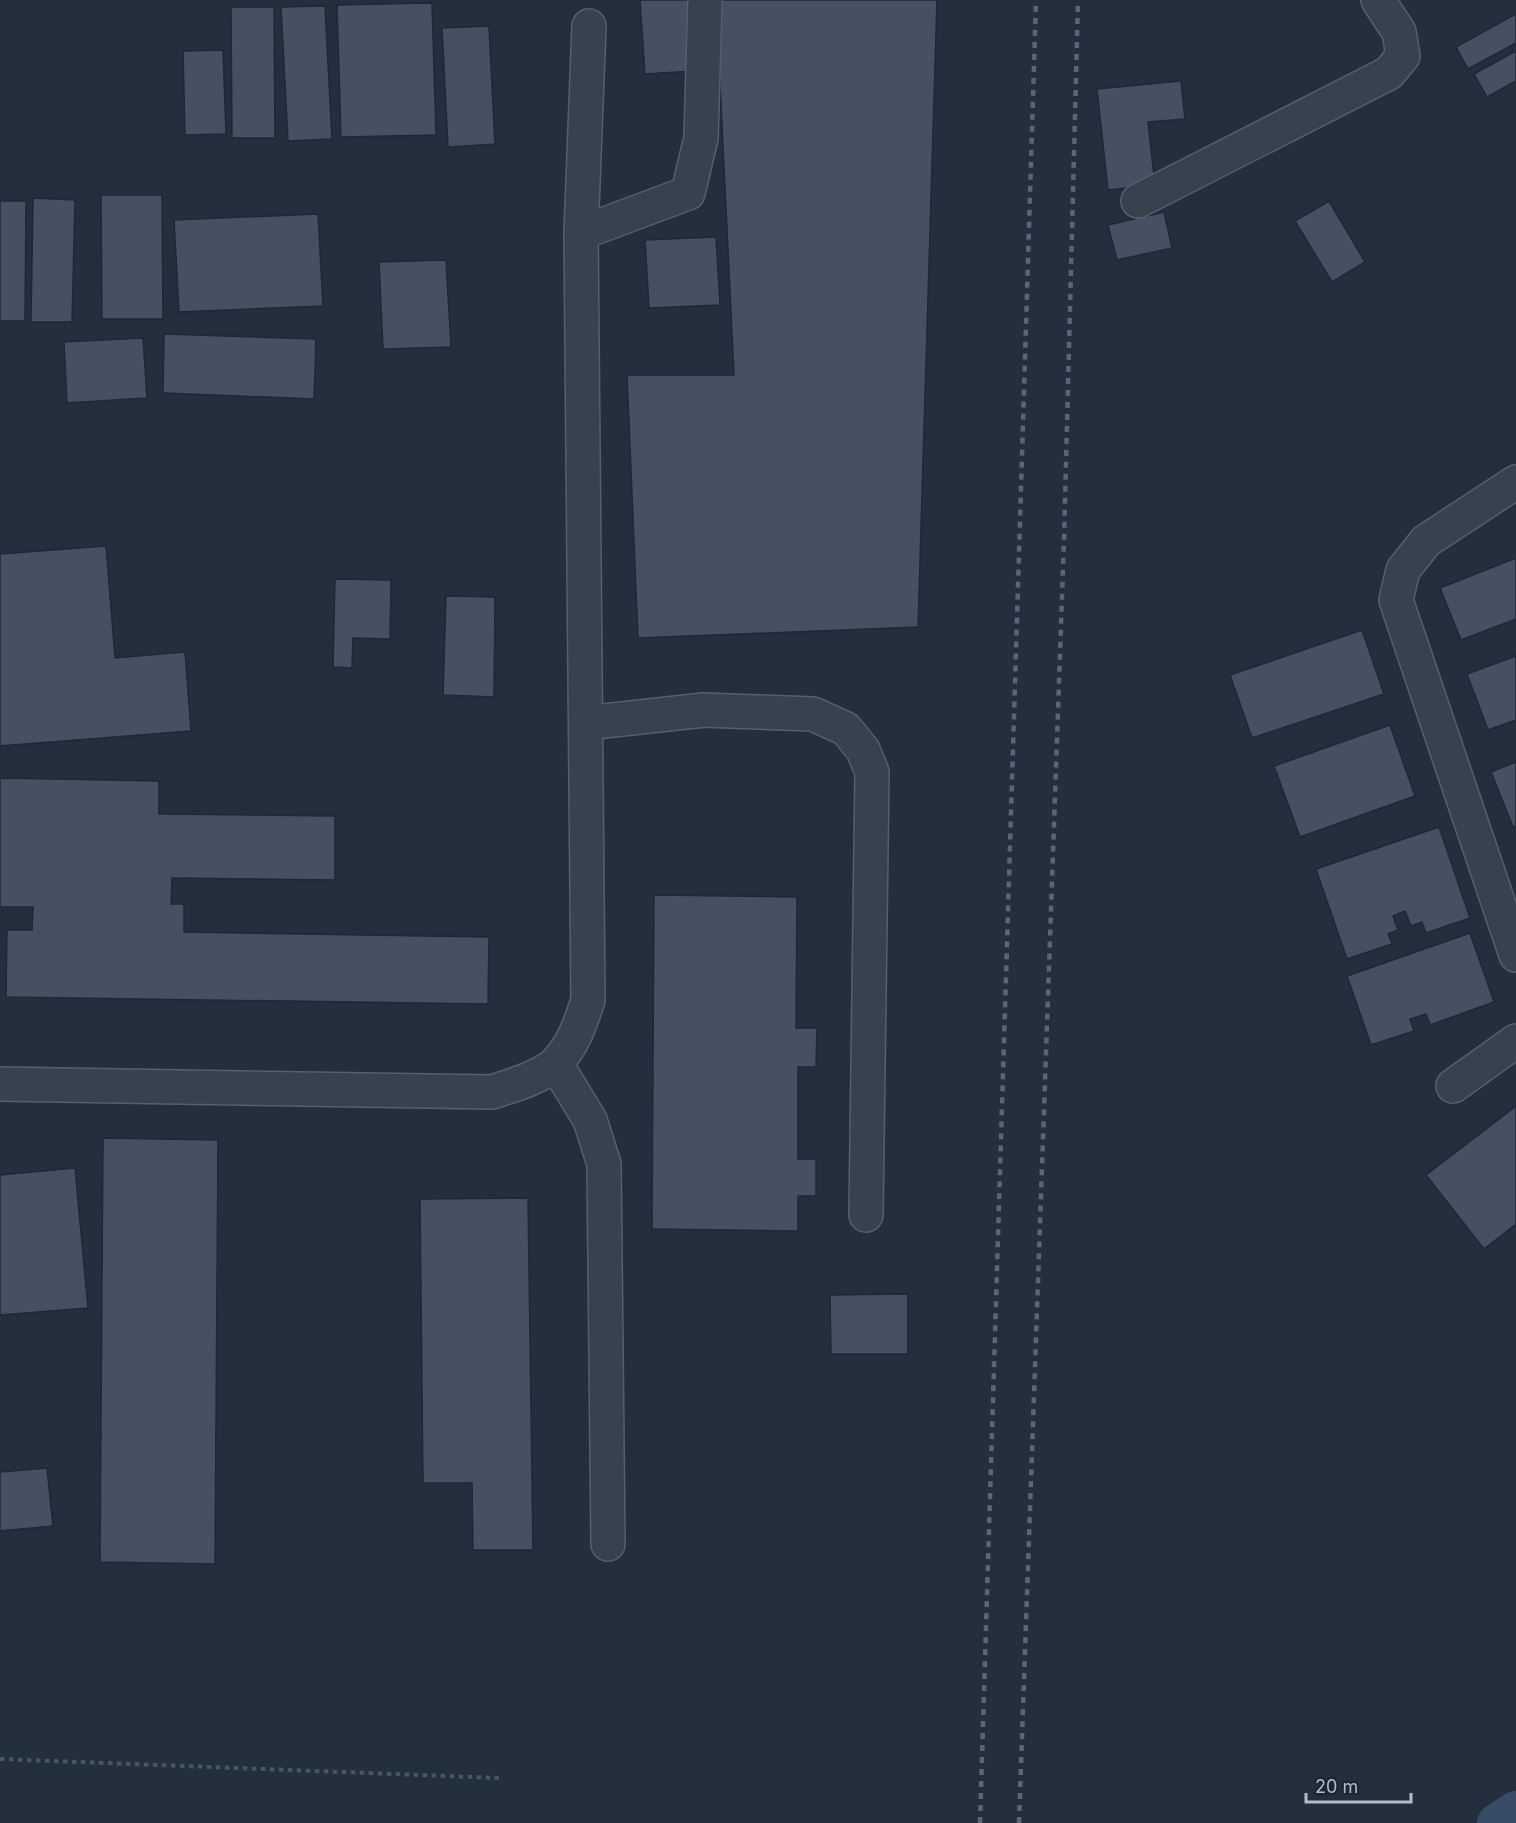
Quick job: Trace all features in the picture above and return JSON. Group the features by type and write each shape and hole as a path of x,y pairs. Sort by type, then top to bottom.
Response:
{"street":[{"path":"581,233 688,193 700,138 705,0"},
{"path":"1138,201 1389,74 1403,56 1399,32 1378,0"},
{"path":"0,1084 492,1092 524,1082 556,1064 579,1031 588,1000 581,233 589,26"},
{"path":"1516,482 1425,541 1403,570 1396,600 1516,955"},
{"path":"586,723 704,710 813,714 846,729 863,750 872,772 866,1215"},
{"path":"1453,1086 1516,1041"},
{"path":"556,1064 590,1120 604,1164 608,1544"}],"path":[{"path":"0,1759 499,1778"}],"building":[{"path":"640,0 689,0 694,71 645,74"},
{"path":"716,0 937,0 918,627 638,638 627,375 734,375"},
{"path":"432,3 436,135 341,137 337,5"},
{"path":"325,6 332,139 288,141 281,7"},
{"path":"231,7 274,7 275,138 232,138"},
{"path":"1516,14 1516,43 1468,69 1456,47"},
{"path":"489,26 495,144 448,147 442,28"},
{"path":"223,50 226,134 185,135 183,51"},
{"path":"1516,51 1516,81 1487,97 1474,74"},
{"path":"1181,81 1185,119 1148,122 1155,185 1108,190 1097,89"},
{"path":"101,195 162,195 163,319 102,319"},
{"path":"33,198 75,200 72,322 31,322"},
{"path":"0,201 26,201 25,321 0,321"},
{"path":"1329,201 1365,262 1332,282 1295,221"},
{"path":"1164,212 1172,248 1117,260 1108,225"},
{"path":"318,214 323,306 179,312 174,220"},
{"path":"716,237 720,305 649,308 645,240"},
{"path":"446,260 451,347 383,349 379,262"},
{"path":"164,334 316,339 314,399 163,393"},
{"path":"143,338 147,398 67,403 64,342"},
{"path":"106,546 115,658 185,652 191,731 0,746 0,554"},
{"path":"1516,558 1516,619 1461,640 1440,588"},
{"path":"335,579 391,580 390,639 353,638 352,668 333,667"},
{"path":"446,596 495,597 494,697 443,695"},
{"path":"1362,630 1384,694 1252,738 1230,675"},
{"path":"1516,656 1516,720 1488,730 1467,674"},
{"path":"1390,725 1415,796 1300,837 1274,766"},
{"path":"1516,762 1516,826 1513,827 1491,772"},
{"path":"0,778 159,781 159,814 335,816 335,880 172,878 171,904 184,904 184,932 489,937 488,1004 6,997 7,930 32,930 33,907 0,907"},
{"path":"1439,827 1470,918 1426,933 1422,922 1411,926 1405,911 1393,916 1398,930 1388,934 1392,944 1347,959 1316,869"},
{"path":"654,895 797,897 796,1028 817,1028 816,1067 798,1067 798,1159 816,1159 816,1196 798,1196 798,1231 652,1229"},
{"path":"1470,933 1494,1002 1430,1025 1426,1014 1410,1019 1414,1031 1371,1045 1347,976"},
{"path":"1516,1106 1516,1224 1484,1249 1426,1175"},
{"path":"103,1138 218,1140 215,1564 100,1562"},
{"path":"75,1168 88,1308 0,1315 0,1175"},
{"path":"528,1198 533,1550 473,1550 472,1483 423,1483 420,1199"},
{"path":"908,1294 908,1354 831,1354 830,1295"},
{"path":"47,1468 53,1526 0,1531 0,1472"}],"waterway":[{"path":"1496,1823 1516,1810"}],"railway":[{"path":"980,1823 1036,0"},
{"path":"1019,1823 1064,540 1078,0"}]}
